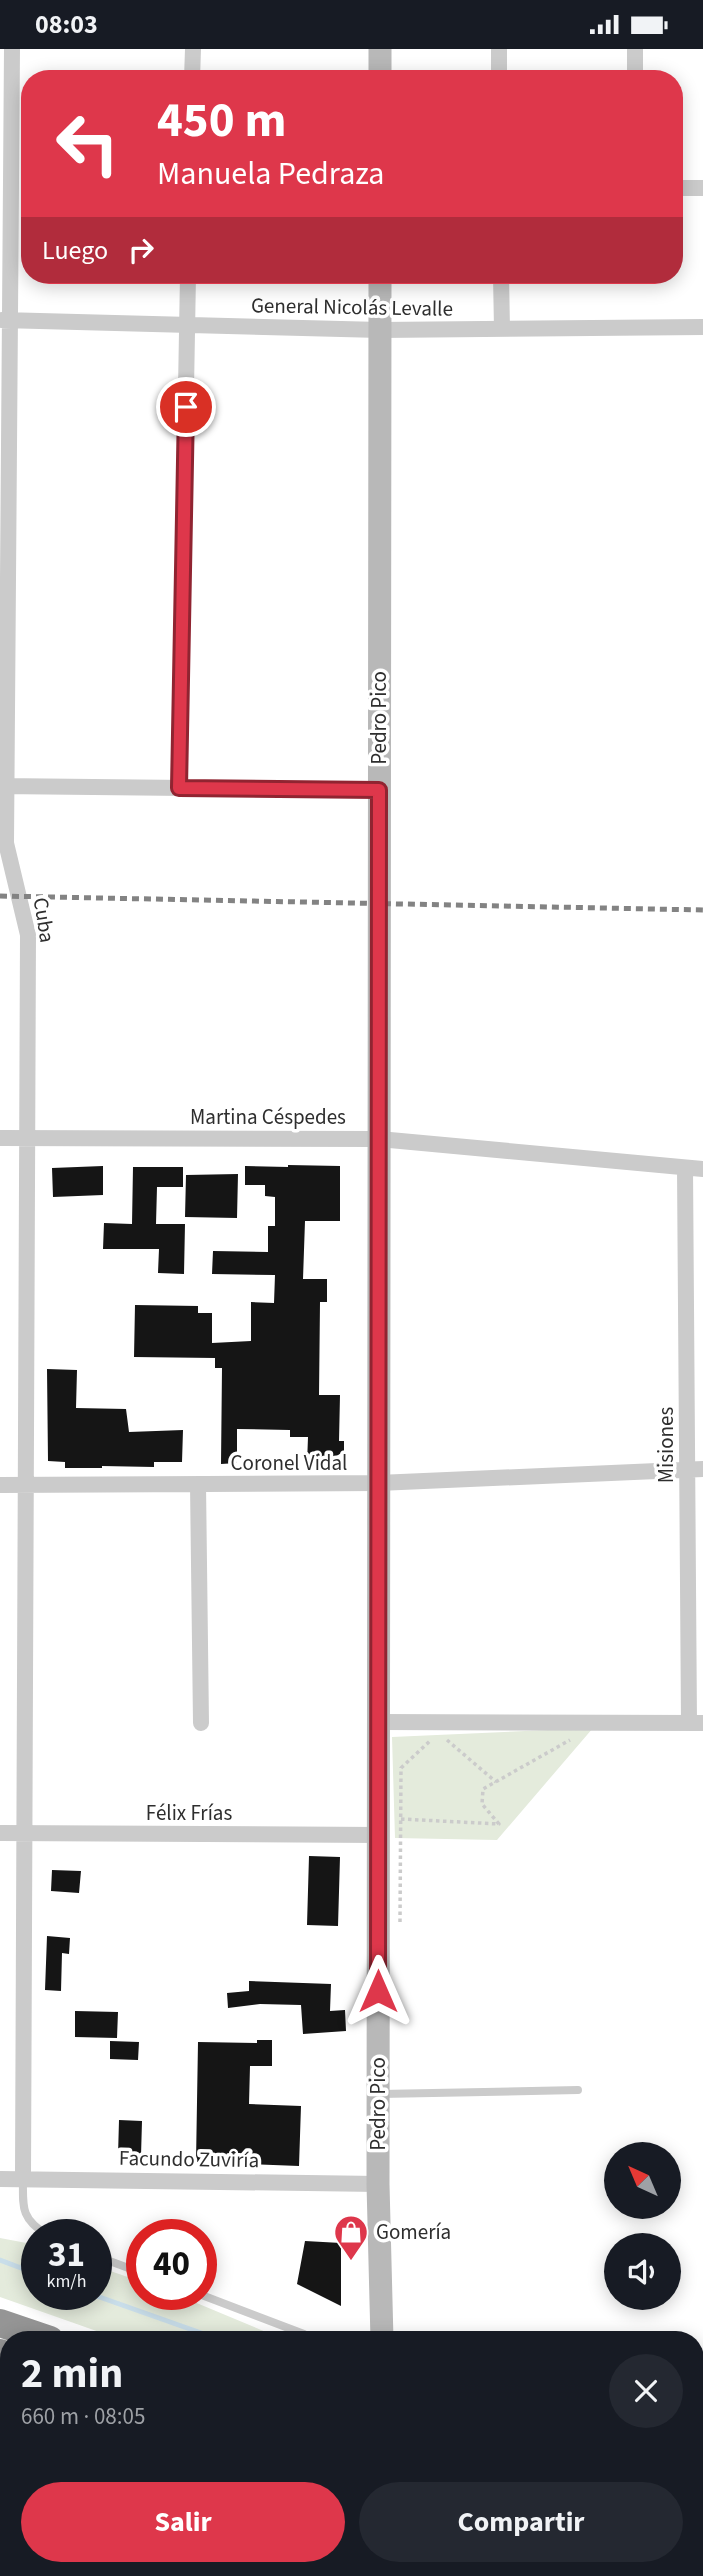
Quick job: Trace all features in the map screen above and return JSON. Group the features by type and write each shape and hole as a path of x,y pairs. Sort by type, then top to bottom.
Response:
{"highway":[{"path":"0,2323 24,2331"}],"street":[{"name":"Cuba","path":"12,49 5,320 4,786 6,843 28,935 23,2177"},
{"path":"192,70 193,49"},
{"path":"380,49 380,70"},
{"path":"499,49 499,70"},
{"path":"635,49 635,70"},
{"path":"683,188 703,188"},
{"path":"179,788 188,284"},
{"name":"Pedro Pico","path":"380,284 378,2184 382,2331"},
{"path":"501,284 502,329"},
{"name":"General Nicolás Levalle","path":"5,320 380,330 703,327"},
{"path":"4,786 379,790"},
{"name":"Martina Céspedes","path":"0,1138 379,1139 703,1169"},
{"name":"Misiones","path":"685,1167 695,1469 696,1723"},
{"name":"Coronel Vidal","path":"0,1485 378,1483 695,1469"},
{"path":"198,1484 201,1723"},
{"path":"380,1722 696,1723"},
{"name":"Félix Frías","path":"0,1833 379,1835"},
{"name":"Facundo Zuviría","path":"0,2179 23,2177 378,2184"}],"lane":[{"path":"378,2094 578,2090"},
{"path":"23,2177 23,2207 28,2219"},
{"path":"217,2301 299,2331"}],"path":[{"path":"401,1819 499,1824 482,1804 483,1789 571,1739 557,1740"},
{"path":"400,1929 401,1768 428,1740 461,1740"},
{"path":"447,1740 496,1782"}],"green space":[{"path":"593,1728 497,1840 395,1838 392,1737"},
{"path":"0,2238 21,2242 21,2304 0,2297"},
{"path":"112,2272 126,2276 126,2310 213,2310 263,2331 96,2331 37,2310 112,2310"}],"building":[{"path":"103,1166 103,1195 53,1197 52,1168"},
{"path":"245,1166 340,1166 340,1221 305,1221 303,1279 327,1279 327,1302 320,1302 319,1395 340,1395 339,1441 344,1441 344,1451 325,1464 307,1464 308,1437 290,1437 290,1430 237,1429 237,1463 221,1464 222,1368 215,1368 215,1358 134,1357 135,1305 198,1306 198,1313 212,1313 212,1343 251,1341 251,1302 274,1303 275,1275 212,1274 213,1251 268,1252 268,1226 275,1226 275,1197 265,1196 265,1185 245,1185"},
{"path":"133,1167 183,1167 183,1187 157,1187 156,1224 185,1224 184,1274 158,1273 159,1249 103,1249 104,1223 132,1224"},
{"path":"238,1174 237,1218 185,1217 186,1175"},
{"path":"47,1369 77,1370 76,1408 126,1409 129,1432 183,1430 182,1462 154,1462 154,1467 65,1468 65,1462 48,1461"},
{"path":"309,1856 340,1857 338,1926 307,1925"},
{"path":"52,1870 81,1871 79,1893 51,1891"},
{"path":"47,1936 70,1938 69,1954 62,1953 61,1991 45,1990"},
{"path":"249,1981 331,1984 330,2011 345,2010 346,2031 303,2034 301,2005 260,2004 228,2008 227,1993 249,1991"},
{"path":"75,2011 118,2012 117,2038 75,2037"},
{"path":"257,2040 272,2040 272,2066 250,2066 249,2104 301,2106 299,2166 196,2162 198,2042 257,2043"},
{"path":"110,2041 139,2042 138,2060 110,2059"},
{"path":"119,2120 142,2121 141,2156 118,2156"},
{"path":"305,2241 341,2243 341,2306 297,2284"}],"waterway":[{"path":"0,2260 21,2268"},
{"path":"112,2301 196,2331"}],"railway":[{"path":"0,896 703,910"}],"place":[{"name":"Gomería","path":"351,2262"}],"route":[{"path":"186,407 179,788 379,790 378,1991"}]}
